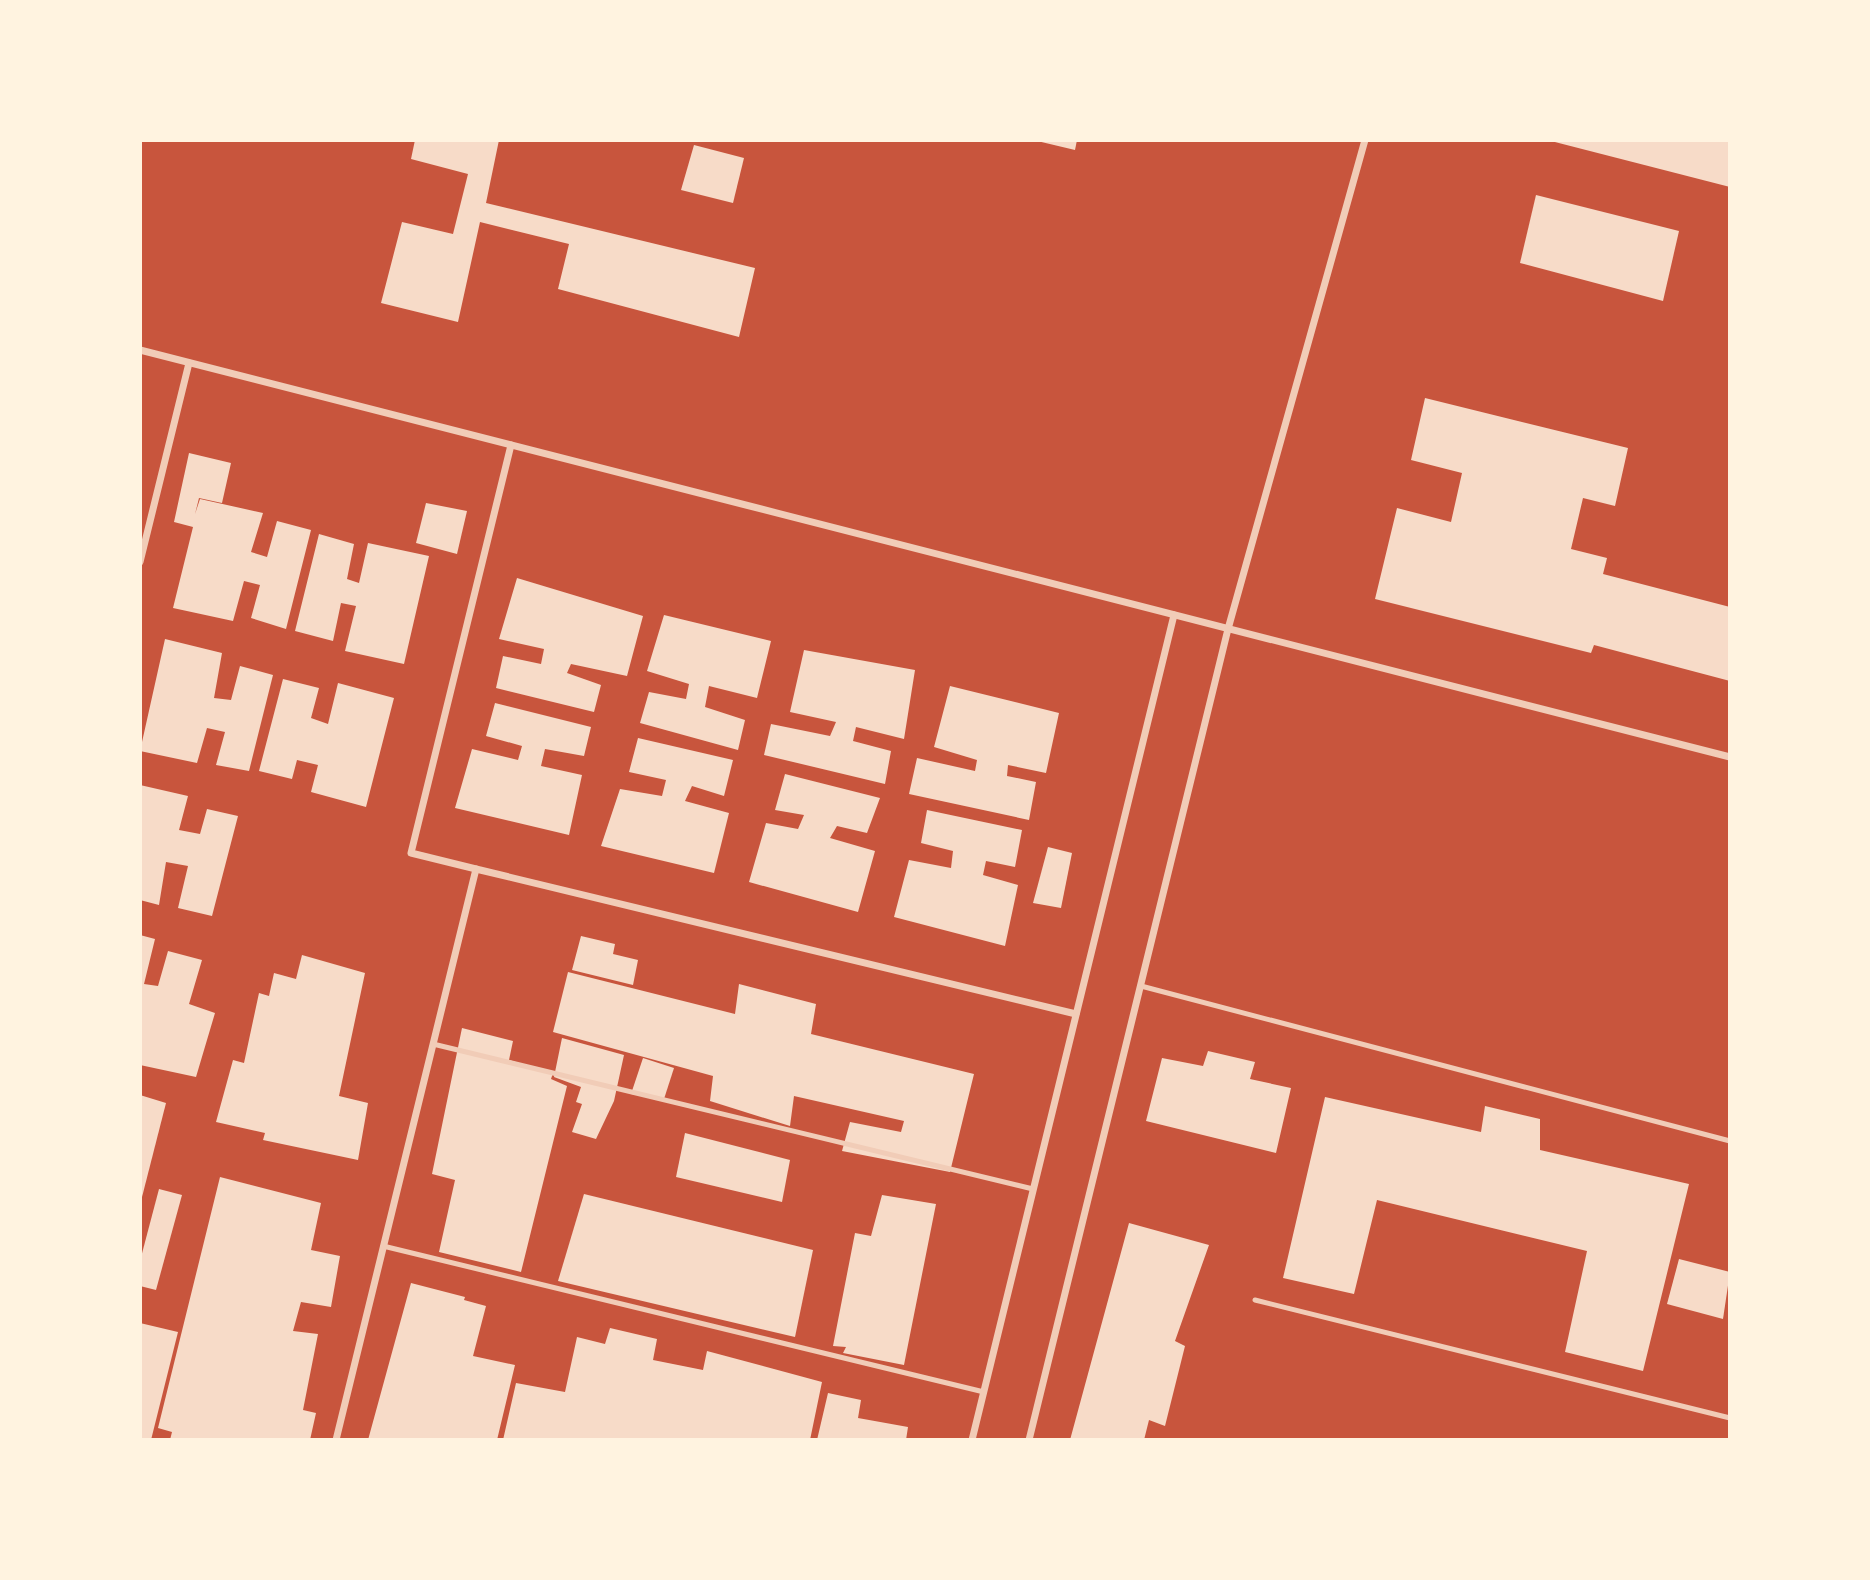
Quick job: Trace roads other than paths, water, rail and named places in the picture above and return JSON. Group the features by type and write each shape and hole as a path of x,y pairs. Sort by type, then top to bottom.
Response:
{"street":[{"path":"1029,1440 1228,629 1365,140"},
{"path":"140,350 1730,757"},
{"path":"140,562 189,363"},
{"path":"511,445 411,853 1076,1014"},
{"path":"972,1440 1174,615"},
{"path":"336,1440 476,869"}],"lane":[{"path":"1141,986 1730,1141"},
{"path":"433,1044 1033,1189"},
{"path":"383,1246 984,1392"},
{"path":"1255,1300 1730,1418"}]}
